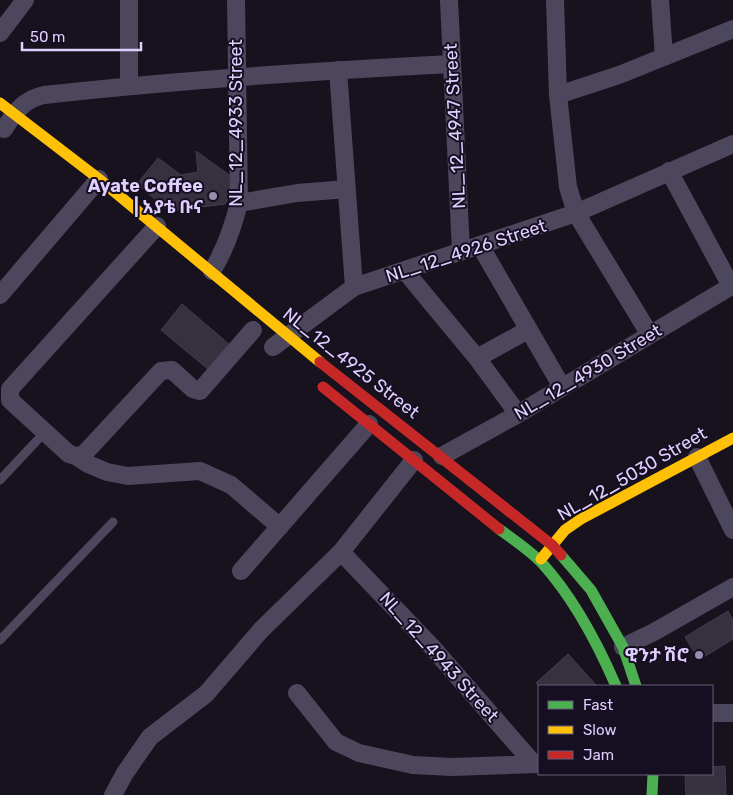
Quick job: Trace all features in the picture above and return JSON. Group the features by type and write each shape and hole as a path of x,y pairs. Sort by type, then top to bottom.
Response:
{"main road":[{"name":"NL_12_4925 Street","path":"0,103 14,114 91,189 150,237 212,272 266,338 442,456 552,545 591,590 623,647 636,685"},
{"name":"NL_12_4925 Street","path":"310,376 540,561 572,601 602,654 616,685"},
{"name":"NL_12_5030 Street","path":"540,561 565,530 581,519 733,438"},
{"path":"652,795 653,775"}],"street":[{"path":"0,33 25,0"},
{"path":"129,0 129,86"},
{"name":"NL_12_4933 Street","path":"212,272 222,255 234,224 238,203 236,0"},
{"name":"NL_12_4947 Street","path":"449,0 461,252"},
{"path":"555,0 558,95 568,187 576,214 650,335"},
{"path":"660,0 664,57"},
{"path":"558,95 619,75 733,30"},
{"path":"5,130 14,114 32,98 129,86 338,70 451,64"},
{"path":"338,70 354,287"},
{"name":"NL_12_4926 Street","path":"76,456 83,455 161,371 166,369 172,370 193,389 200,391 266,338 354,287 405,272 576,214 733,144"},
{"path":"669,171 732,285"},
{"path":"0,295 91,189"},
{"path":"238,203 298,193 347,189"},
{"path":"150,237 10,388 10,400 69,454 88,464 106,472 128,476 200,471 231,485 280,527"},
{"path":"481,247 562,387"},
{"path":"405,272 477,358 518,414"},
{"name":"NL_12_4930 Street","path":"442,456 518,414 732,285"},
{"path":"477,358 528,330"},
{"path":"241,571 369,424"},
{"path":"697,457 733,530"},
{"path":"113,795 125,773 150,737 206,694 261,630 341,552 414,460"},
{"name":"NL_12_4943 Street","path":"341,552 432,647 537,764"},
{"path":"623,647 733,588"},
{"path":"297,693 336,742 359,753 413,765 537,764"},
{"path":"713,713 733,713"}],"lane":[{"path":"0,480 45,432"},
{"path":"0,640 113,522"}],"building":[{"path":"196,151 239,182 225,204 169,211 137,184 158,158 181,175 198,172"},
{"path":"182,304 230,345 209,370 161,330"},
{"path":"728,611 733,620 733,639 699,660 685,637"},
{"path":"568,654 596,685 538,685 536,683"},
{"path":"725,766 726,795 686,795 685,775 713,775 713,767"}],"traffic: fast":[{"path":"499,529 541,562 564,590 593,637 616,685"},
{"path":"561,555 591,590 623,647 636,685"},
{"path":"652,795 653,775"}],"traffic: slow":[{"path":"0,103 99,179 320,362"},
{"path":"541,559 565,530 581,519 733,438"}],"traffic: jam":[{"path":"320,362 552,545 561,555"},
{"path":"323,387 499,529"}],"place":[{"name":"Ayate Coffee | አያቴ ቡና","path":"213,196"},
{"name":"ዊንታ ሽሮ","path":"699,655"}]}
